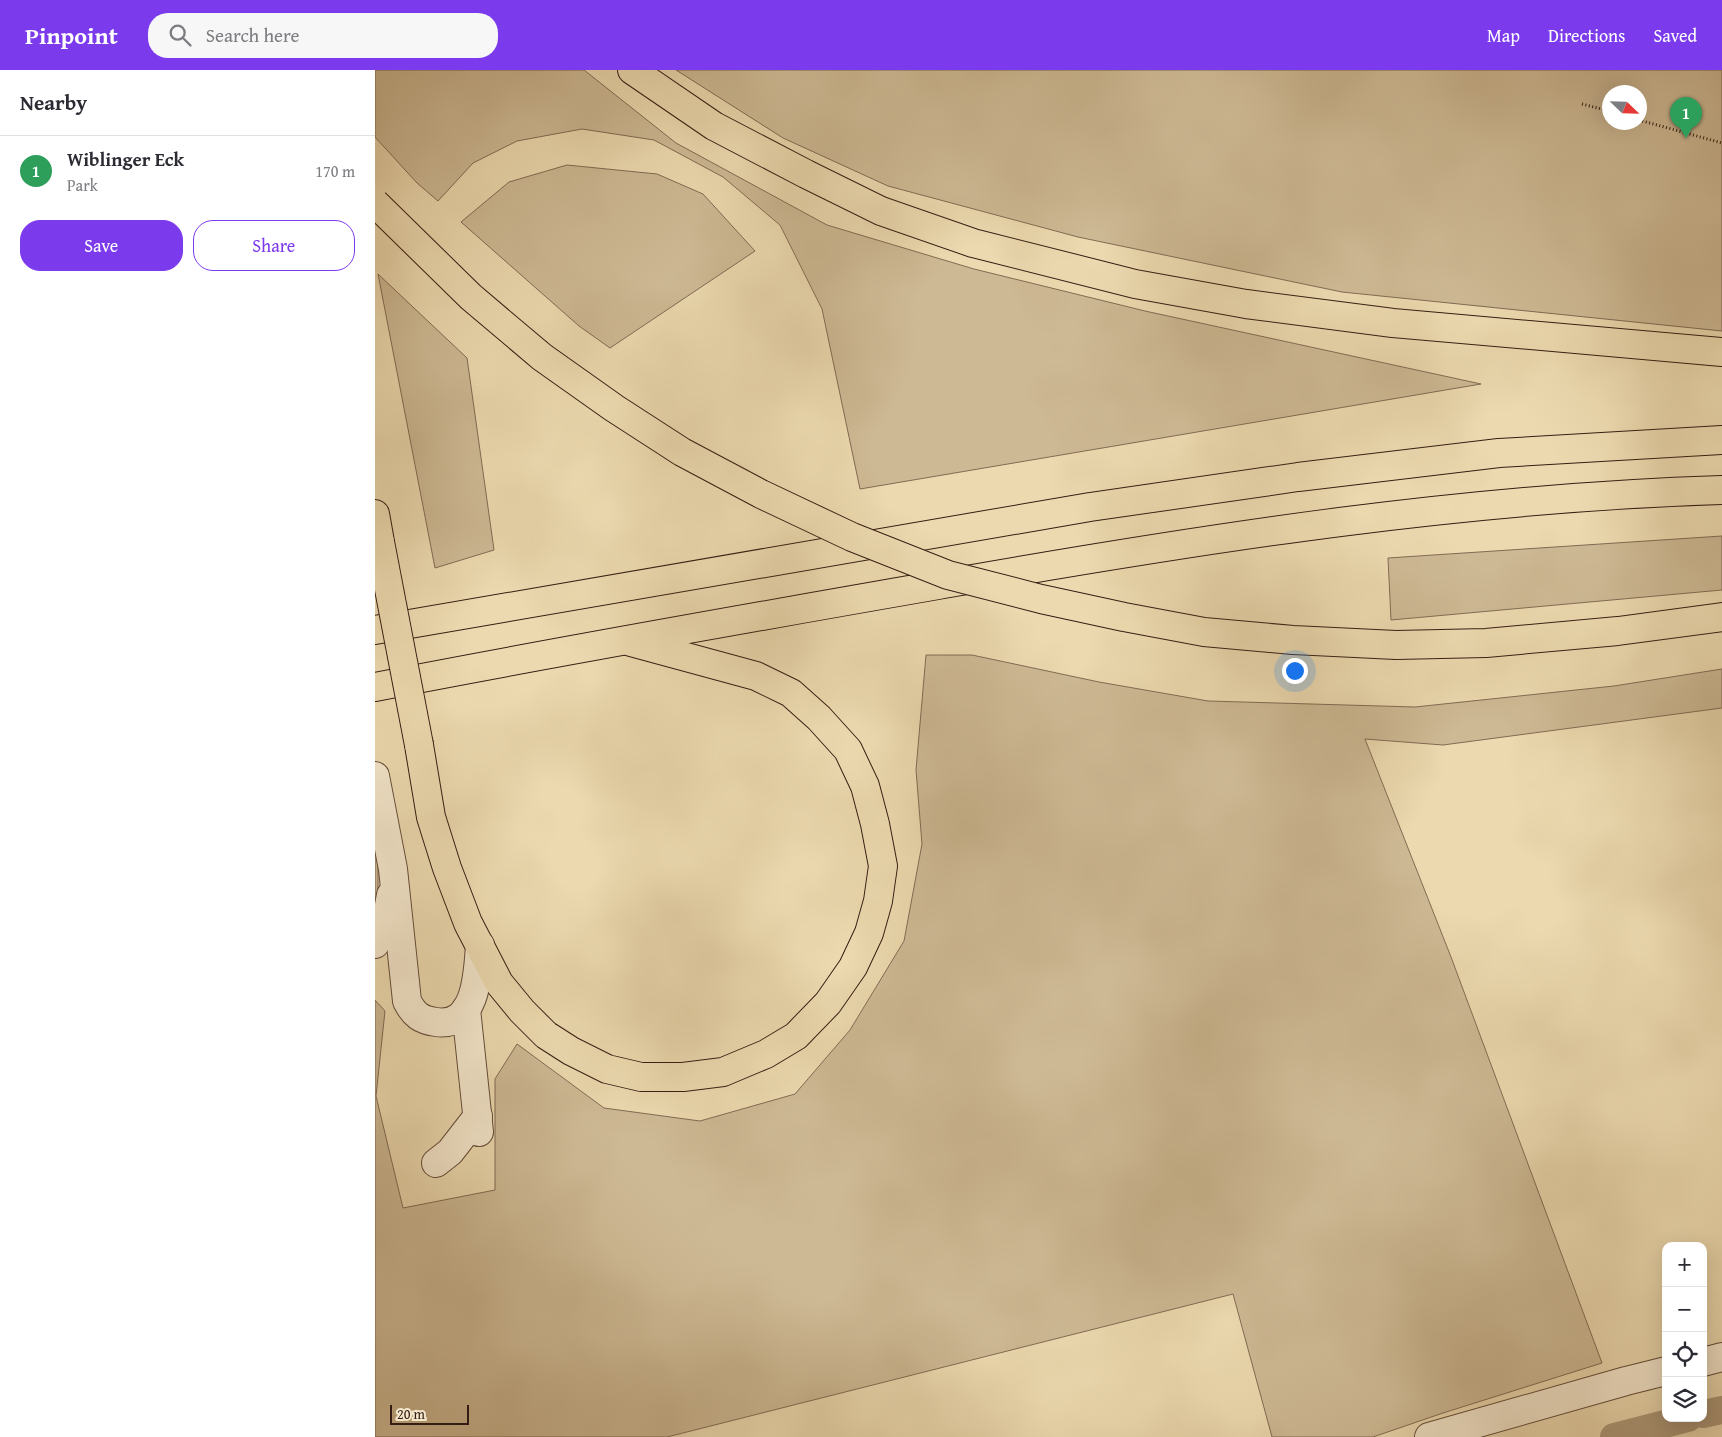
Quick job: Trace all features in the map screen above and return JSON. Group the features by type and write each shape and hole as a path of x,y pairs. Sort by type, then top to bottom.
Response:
{"highway":[{"path":"633,70 714,126 806,174 881,211 973,244 1135,284 1246,304 1393,323 1722,352"},
{"path":"375,203 471,297 542,357 614,408 682,452 761,494 852,538 948,575 1041,599 1204,632 1293,640 1396,645 1496,642 1618,631 1722,617"},
{"path":"375,630 1080,509 1298,476 1499,453 1722,440"},
{"path":"375,687 622,640 1095,558 1304,526 1501,503 1666,491 1722,490"},
{"path":"375,514 431,817 447,868 469,923 499,983 522,1011 546,1035 607,1069 641,1077 683,1077 723,1072 766,1054 796,1036 828,1003 853,967 869,933 878,901 883,866 875,824 865,786 848,750 819,718 791,693 756,676 622,640"}],"street":[{"path":"375,776 393,869 407,1001 413,1012 420,1018 441,1023 453,1020 463,1013 471,1002 476,987 480,945"},
{"path":"375,944 388,911 393,869"},
{"path":"436,1163 479,1124 466,1009"},
{"path":"1707,1361 1722,1357"},
{"path":"1429,1437 1662,1372"}],"path":[{"path":"1582,104 1602,109"},
{"path":"1647,122 1722,143"}],"shaded area":[{"path":"375,70 584,70 676,143 827,225 974,269 1145,311 1481,384 860,489 822,309 780,225 723,177 654,140 582,129 517,141 473,163 438,201 417,183 375,137"},
{"path":"676,70 1722,70 1722,331 1342,292 1078,237 888,186 783,138"},
{"path":"567,165 657,174 703,194 755,251 610,348 579,326 461,222 509,182"},
{"path":"378,274 467,358 494,550 435,568"},
{"path":"1722,536 1722,590 1391,620 1388,558"},
{"path":"926,655 972,655 1099,682 1208,701 1415,707 1614,686 1722,669 1722,708 1443,745 1365,739 1451,957 1602,1363 1373,1437 1272,1437 1233,1294 667,1437 375,1437 375,1000 385,1011 376,1096 403,1208 495,1190 495,1079 517,1044 604,1108 700,1121 795,1094 850,1030 904,941 922,844 916,770"},
{"path":"375,840 378,846 378,917 375,923"}],"waterway":[{"path":"1707,1413 1722,1410"},
{"path":"1614,1437 1672,1422"}],"place":[{"name":"Wiblinger Eck","path":"1686,138"}]}
